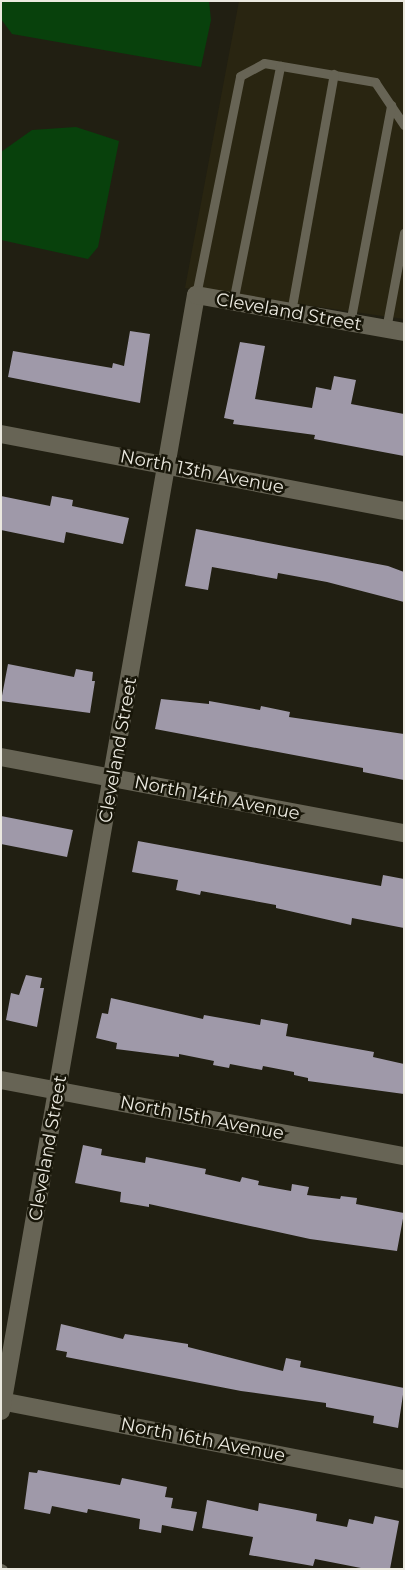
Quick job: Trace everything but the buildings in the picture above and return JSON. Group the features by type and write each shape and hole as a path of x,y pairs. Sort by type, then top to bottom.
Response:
{"street":[{"name":"Cleveland Street","path":"2,1404 169,466 196,295 404,332"},
{"name":"North 13th Avenue","path":"1,434 404,510"},
{"name":"North 14th Avenue","path":"1,757 404,833"},
{"name":"North 15th Avenue","path":"1,1080 404,1156"},
{"name":"North 16th Avenue","path":"2,1404 404,1479"}],"lane":[{"path":"196,295 240,76 264,63 375,82 404,126"},
{"path":"233,302 280,66"},
{"path":"291,312 334,74"},
{"path":"350,322 391,105"},
{"path":"386,329 404,233"}],"shaded area":[{"path":"239,1 404,1 404,319 185,288"}],"green space":[{"path":"1,1 209,1 211,20 201,67 12,34 1,19"},
{"path":"76,127 119,141 98,247 88,259 1,240 1,152 32,130"}]}
